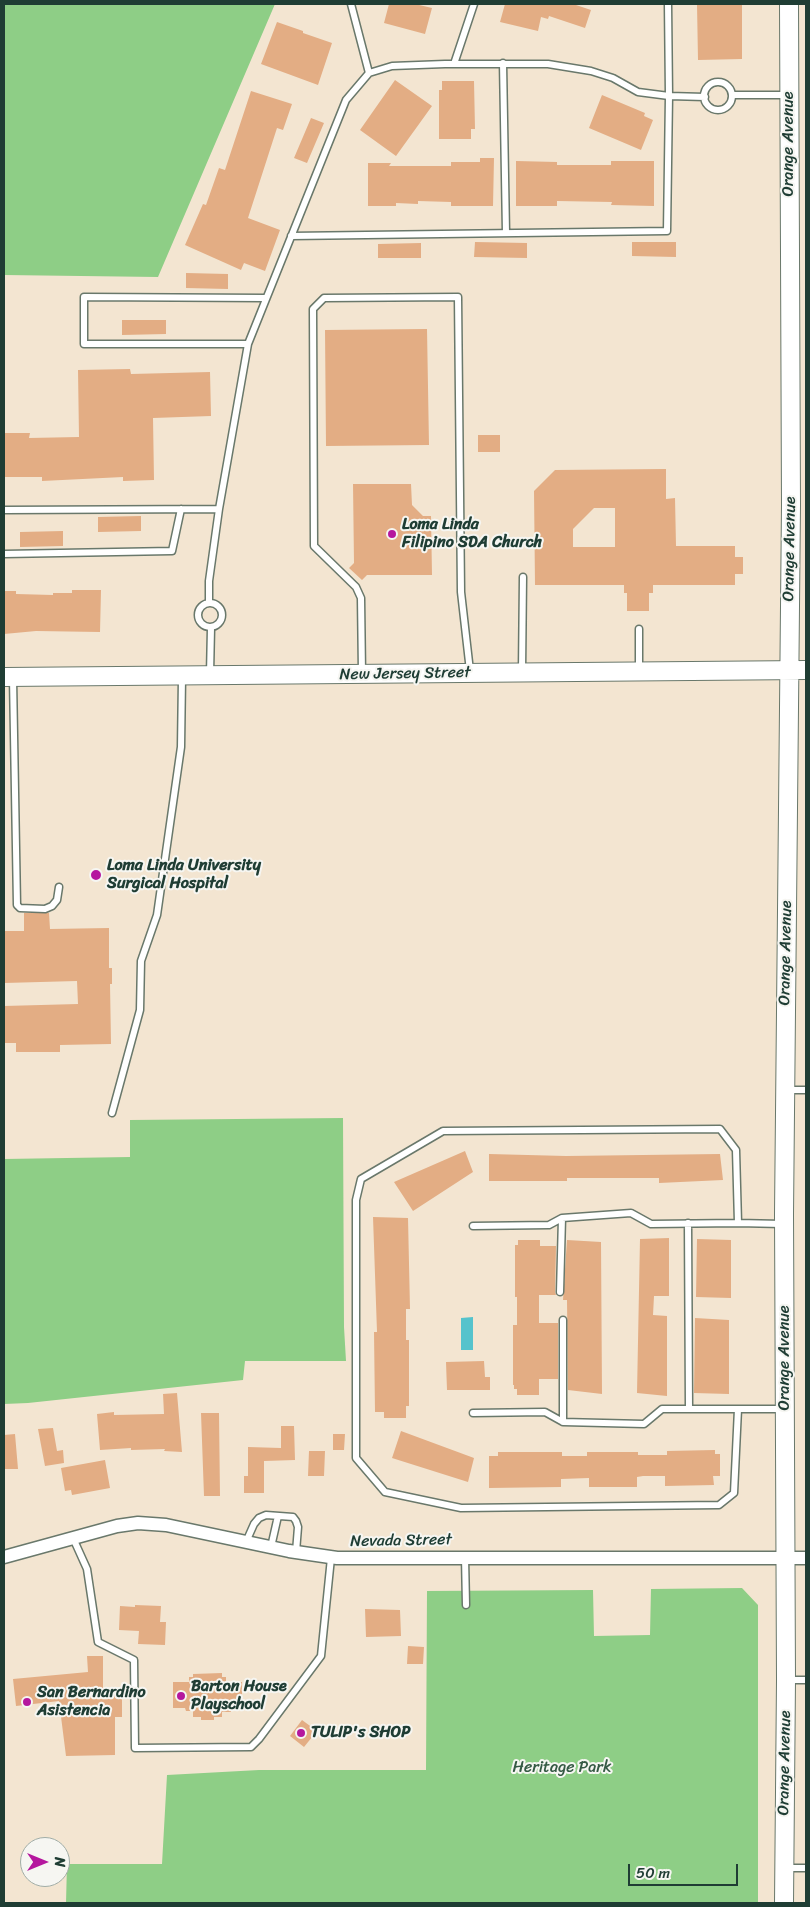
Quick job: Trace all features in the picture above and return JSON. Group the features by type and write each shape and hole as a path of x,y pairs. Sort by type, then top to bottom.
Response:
{"street":[{"name":"Orange Avenue","path":"784,1903 786,1680 784,1090 790,505 789,4"},
{"name":"New Jersey Street","path":"9,677 806,670"},
{"name":"Nevada Street","path":"4,1557 118,1526 138,1523 166,1525 332,1558 806,1558"}],"lane":[{"path":"351,4 369,72"},
{"path":"454,64 474,4"},
{"path":"291,236 667,231 668,4"},
{"path":"503,63 506,233"},
{"path":"209,602 209,581 219,509 248,344 346,100 369,72 392,66 533,63 568,66 613,78 638,92 669,96 705,97"},
{"path":"715,82 725,84 732,95 729,104 720,110 709,106 705,97 707,88 715,82"},
{"path":"732,95 789,95"},
{"path":"248,344 84,344 84,297 266,298"},
{"path":"362,675 361,598 356,587 314,546 313,309 324,298 458,297 461,592 470,672"},
{"path":"4,554 172,551 181,509"},
{"path":"4,510 219,509"},
{"path":"522,672 523,577"},
{"path":"209,602 219,608 222,616 217,625 210,628 203,625 198,618 200,608 209,602"},
{"path":"210,628 210,676"},
{"path":"639,629 639,672"},
{"path":"112,1113 140,1010 141,961 157,915 181,747 182,676"},
{"path":"9,677 17,905 20,908 45,909 52,906 57,900 59,887"},
{"path":"784,1090 806,1090"},
{"path":"738,1222 736,1150 720,1129 443,1131 361,1179 356,1200 356,1458 385,1492 461,1508 719,1505 734,1493 738,1409"},
{"path":"473,1226 549,1225 562,1218 631,1212 651,1224 738,1222 784,1224"},
{"path":"560,1292 562,1218"},
{"path":"688,1223 689,1409"},
{"path":"563,1320 563,1422"},
{"path":"473,1413 545,1412 563,1422 644,1424 662,1409 785,1409"},
{"path":"246,1542 254,1524 259,1518 266,1515 293,1518 298,1527 296,1552"},
{"path":"271,1547 278,1516"},
{"path":"73,1538 87,1569 98,1642 134,1660 135,1748 251,1747 321,1656 332,1558"},
{"path":"465,1557 466,1605"},
{"path":"786,1680 806,1680"},
{"path":"784,1868 806,1868"}],"green space":[{"path":"4,4 275,4 158,277 4,275"},
{"path":"343,1118 344,1327 346,1361 245,1361 243,1380 4,1404 4,1159 130,1157 130,1120"},
{"name":"Heritage Park","path":"742,1588 758,1605 758,1903 66,1903 66,1887 70,1887 70,1864 162,1864 167,1775 259,1770 426,1770 427,1591 593,1590 594,1636 650,1635 651,1589"}],"water":[{"path":"473,1317 473,1350 461,1350 461,1318"}],"building":[{"path":"389,4 415,4 432,8 425,34 384,23"},
{"path":"505,4 573,4 591,10 585,28 549,16 548,19 541,17 538,31 500,22"},
{"path":"697,4 742,4 742,59 698,60"},
{"path":"277,22 332,43 318,85 261,64"},
{"path":"395,80 432,106 396,156 360,130"},
{"path":"442,81 474,81 475,129 471,129 471,139 439,139 439,90 442,90"},
{"path":"251,91 292,104 283,130 277,128 248,218 280,230 265,271 244,263 241,270 185,245 203,204 206,205 219,168 225,170"},
{"path":"602,95 645,113 644,116 653,120 641,150 589,128"},
{"path":"311,118 324,123 307,163 294,158"},
{"path":"480,158 494,158 493,206 451,206 451,202 418,201 418,204 396,203 396,206 368,206 368,163 391,163 389,166 451,166 451,162 480,162"},
{"path":"516,161 557,162 557,165 611,165 611,161 654,161 654,206 611,205 612,202 557,201 557,206 516,206"},
{"path":"475,242 527,243 527,258 474,257"},
{"path":"632,242 676,242 676,257 632,256"},
{"path":"421,243 421,258 378,258 378,244"},
{"path":"186,273 228,274 228,289 186,288"},
{"path":"122,320 166,320 166,334 122,335"},
{"path":"427,329 429,445 326,446 325,330"},
{"path":"130,369 131,374 210,372 211,416 153,418 154,480 123,481 123,477 42,481 42,477 4,477 4,433 30,433 29,438 79,437 78,370"},
{"path":"478,435 500,435 500,452 478,452"},
{"path":"666,469 666,499 675,498 676,546 735,546 735,557 743,557 743,574 735,574 735,585 653,585 653,593 649,593 649,611 627,611 627,593 624,593 624,585 535,585 534,491 555,470","holes":["594,508 615,508 615,547 573,547 573,529"]},
{"name":"Loma Linda Filipino SDA Church","path":"353,484 411,484 412,505 423,516 431,516 432,575 367,575 362,580 349,568 354,563"},
{"path":"141,516 141,531 98,532 98,517"},
{"path":"63,531 63,546 20,547 20,532"},
{"path":"72,590 101,590 100,632 36,631 4,634 4,591 16,591 16,594 53,595 53,593 72,593"},
{"path":"24,913 49,913 50,929 109,928 109,968 112,968 112,984 110,984 111,1044 60,1045 60,1052 16,1052 16,1043 4,1043 4,1006 78,1004 77,981 4,983 4,931 24,931"},
{"path":"465,1151 473,1172 413,1211 394,1182"},
{"path":"489,1154 566,1156 720,1154 723,1180 659,1183 659,1178 567,1178 567,1181 489,1181"},
{"path":"373,1217 408,1218 410,1309 406,1309 406,1340 409,1340 409,1406 406,1406 406,1418 384,1418 384,1412 375,1412 374,1332 377,1332"},
{"path":"669,1238 669,1296 654,1296 653,1315 667,1316 667,1396 637,1393 640,1239"},
{"path":"697,1239 731,1240 731,1298 696,1297"},
{"path":"518,1240 540,1240 540,1246 556,1246 556,1295 539,1295 539,1323 558,1323 558,1379 539,1379 539,1395 517,1395 517,1389 514,1389 513,1385 513,1325 517,1325 515,1245 518,1245"},
{"path":"567,1240 601,1242 602,1394 568,1390 567,1300 563,1300"},
{"path":"695,1318 729,1320 729,1394 694,1393"},
{"path":"484,1361 485,1377 490,1377 490,1390 447,1390 446,1362"},
{"path":"177,1393 182,1452 164,1451 165,1449 131,1450 131,1448 100,1450 97,1414 114,1412 114,1415 164,1414 163,1394"},
{"path":"201,1413 219,1413 220,1496 204,1496"},
{"path":"281,1426 294,1426 295,1460 264,1461 264,1493 244,1493 244,1476 248,1476 248,1447 281,1448"},
{"path":"53,1428 57,1451 63,1450 64,1463 45,1466 38,1429"},
{"path":"401,1431 474,1458 468,1482 392,1458"},
{"path":"15,1434 18,1469 4,1469 4,1435"},
{"path":"333,1434 345,1434 344,1450 333,1450"},
{"path":"715,1450 715,1454 720,1454 720,1476 713,1476 714,1485 665,1486 665,1476 643,1476 637,1477 637,1487 589,1487 589,1478 561,1479 561,1487 489,1488 489,1456 498,1456 498,1452 562,1452 562,1456 587,1456 587,1452 638,1452 638,1455 667,1455 667,1451"},
{"path":"309,1451 325,1451 324,1476 308,1476"},
{"path":"105,1460 110,1488 72,1495 71,1490 65,1491 61,1468"},
{"path":"135,1605 161,1606 160,1622 166,1622 165,1645 138,1644 139,1631 119,1630 120,1606 135,1607"},
{"path":"365,1609 400,1610 401,1636 366,1637"},
{"path":"408,1646 424,1647 423,1664 407,1664"},
{"path":"87,1656 103,1656 103,1693 122,1693 122,1717 115,1717 115,1755 66,1756 59,1701 16,1706 13,1679 88,1672"},
{"path":"222,1673 222,1677 226,1677 226,1682 242,1682 242,1708 231,1708 231,1712 222,1712 222,1717 214,1717 214,1720 201,1720 201,1717 193,1717 193,1711 186,1711 185,1708 173,1708 173,1682 189,1682 189,1677 193,1677 193,1674"},
{"path":"302,1720 317,1731 304,1747 290,1736"}],"place":[{"name":"Loma Linda Filipino SDA Church","path":"392,534"},
{"name":"Loma Linda University Surgical Hospital","path":"96,875"},
{"name":"Barton House Playschool","path":"181,1696"},
{"name":"San Bernardino Asistencia","path":"27,1702"},
{"name":"TULIP's SHOP","path":"301,1733"}]}
